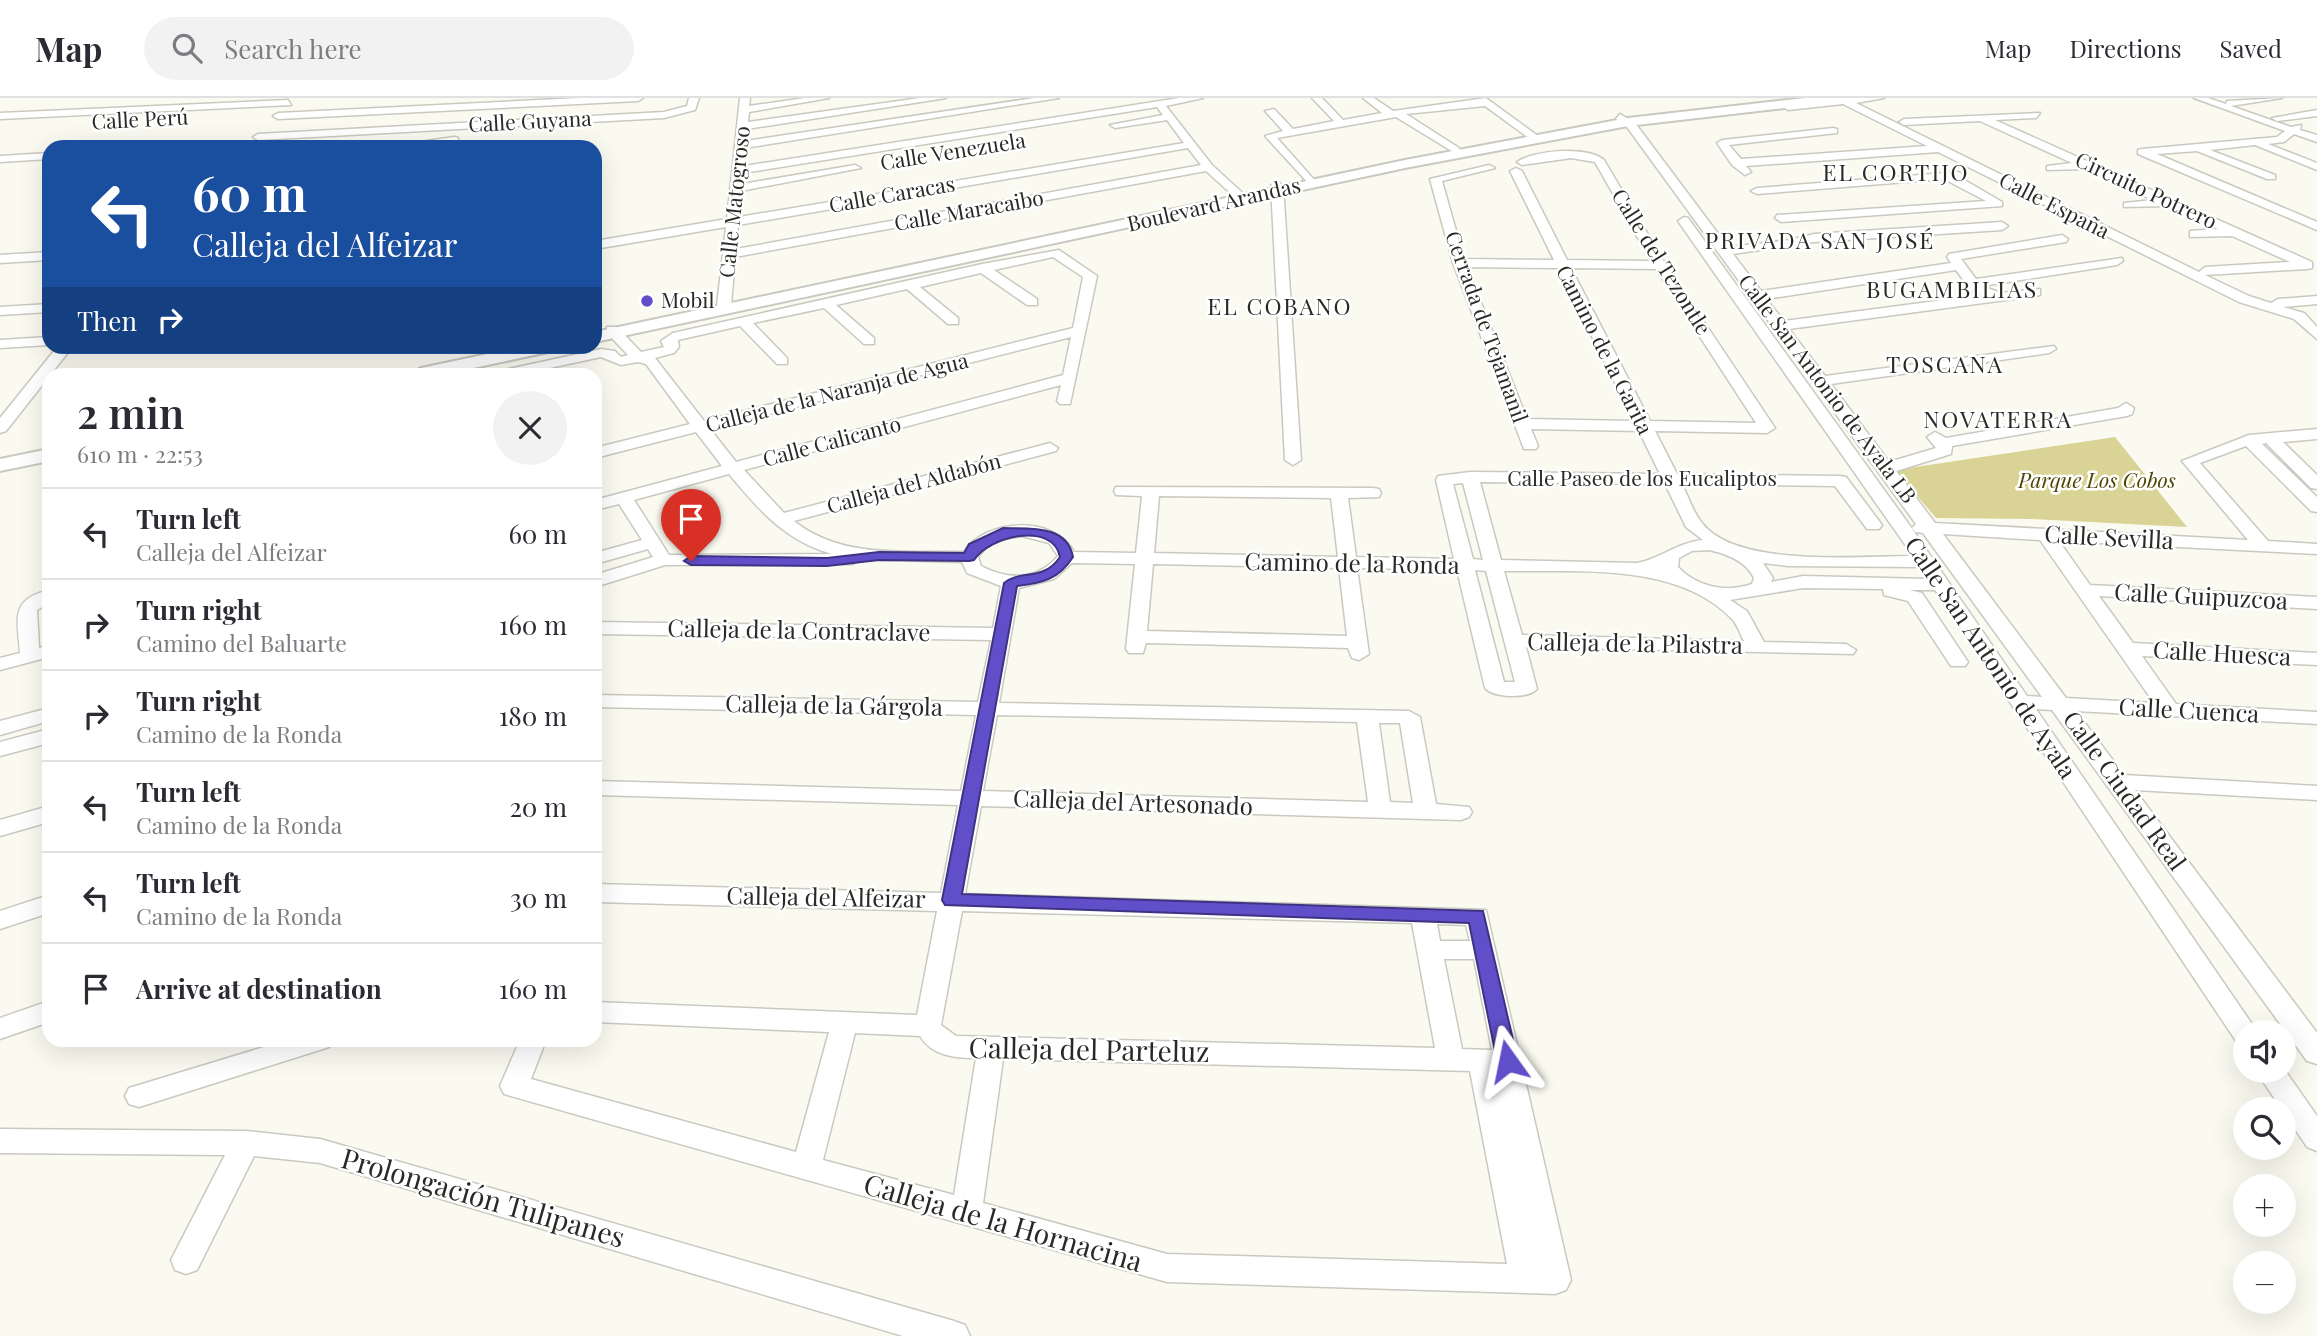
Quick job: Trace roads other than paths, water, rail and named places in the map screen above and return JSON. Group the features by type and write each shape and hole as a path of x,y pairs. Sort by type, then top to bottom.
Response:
{"main road":[{"name":"Boulevard Arandas","path":"620,330 1455,150 1804,98"},
{"name":"Boulevard Arandas","path":"1308,181 1534,137 1625,123 1846,99"},
{"path":"1685,115 1704,116"},
{"name":"Boulevard Arandas","path":"602,334 724,306 1136,220"},
{"path":"433,368 498,354"},
{"path":"449,368 515,354"},
{"path":"0,463 42,454"}],"street":[{"name":"Calle Perú","path":"0,127 498,102 638,98"},
{"name":"Calle Guyana","path":"290,140 677,113 691,108 694,98"},
{"path":"745,104 824,98"},
{"path":"936,98 940,115"},
{"path":"743,126 941,98"},
{"path":"741,145 1054,98"},
{"path":"738,170 987,132 1158,101 1198,98"},
{"path":"1317,98 1340,122"},
{"path":"1368,98 1455,150"},
{"path":"1669,200 1625,123 1846,99 1879,98"},
{"path":"2199,98 2309,133"},
{"path":"2216,98 2309,133"},
{"path":"2230,103 2277,98"},
{"name":"Calle España","path":"1846,99 1904,122 2272,304"},
{"name":"Calle España","path":"1846,99 1914,136 2244,299 2272,304"},
{"path":"254,140 290,100"},
{"path":"0,116 290,100"},
{"path":"1158,101 1208,167 1239,196"},
{"path":"1308,181 1270,136 1340,122 1484,101 1534,137"},
{"path":"448,140 464,138 484,125 498,102"},
{"name":"Calle Matogroso","path":"724,306 745,104"},
{"path":"1270,111 1290,132"},
{"path":"2272,118 2317,113"},
{"path":"1904,122 2036,115"},
{"path":"1101,128 1168,117"},
{"name":"Circuito Potrero","path":"1984,119 2307,265 2204,271"},
{"name":"Calle San Antonio de Ayala LB","path":"1625,123 1931,528"},
{"path":"987,132 1006,142"},
{"path":"2309,133 2254,143 2142,152 2317,226"},
{"path":"1790,228 1722,143 1838,134 1874,153"},
{"path":"1914,136 1929,135"},
{"path":"773,140 779,150 785,153 829,157"},
{"path":"2011,142 2035,140"},
{"path":"921,142 935,154"},
{"path":"2254,143 2317,167"},
{"name":"Calle Caracas","path":"602,244 1190,145"},
{"path":"1736,163 1939,148"},
{"path":"2197,148 2271,177"},
{"path":"0,159 42,156"},
{"name":"Calle del Tezontle","path":"1513,162 1552,156 1586,156 1599,160 1660,265 1767,428 1643,426"},
{"path":"1486,161 1513,162 1489,168 1485,165 1486,161"},
{"name":"Camino de la Garita","path":"1513,162 1560,264 1695,527 1733,550"},
{"name":"Calle Venezuela","path":"737,188 869,165"},
{"path":"2051,168 2089,165"},
{"name":"Calle Maracaibo","path":"730,254 1208,167"},
{"name":"Cerrada de Tejamanil","path":"1489,168 1436,179 1459,263 1530,446"},
{"path":"1762,195 1988,173"},
{"path":"1762,195 1995,205 1997,202 1956,179 1945,176"},
{"path":"1277,188 1293,460"},
{"path":"2128,205 2169,202"},
{"path":"2051,204 2065,203"},
{"name":"Calle San Antonio de Ayala","path":"1677,212 1902,527 2236,1020"},
{"path":"1724,251 1790,244 1814,238 2002,226"},
{"path":"2194,234 2233,232"},
{"path":"1693,234 1711,235"},
{"path":"1757,296 2062,239"},
{"path":"602,353 610,354 617,360 647,357 669,350 672,347 668,341 673,337 1055,253 1090,276 1065,401"},
{"path":"0,259 42,256"},
{"path":"1958,260 1972,284 1982,291 2000,297"},
{"path":"1972,284 2117,261"},
{"path":"1459,263 1660,265"},
{"path":"982,268 1032,302"},
{"path":"1721,275 1742,276"},
{"path":"909,284 953,321"},
{"path":"1780,326 2035,292"},
{"path":"2272,304 2317,300"},
{"path":"826,303 869,341"},
{"path":"2272,304 2309,317"},
{"path":"2288,304 2309,317 2317,335"},
{"path":"0,311 42,308"},
{"path":"743,321 782,361"},
{"path":"620,330 647,357 778,520 817,544 879,556"},
{"name":"Calleja de la Naranja de Agua","path":"602,451 1079,331"},
{"path":"0,344 42,341"},
{"path":"1824,384 1881,378 1883,374 2034,348 2049,349"},
{"path":"48,368 60,354"},
{"path":"542,368 596,354"},
{"path":"0,428 42,376"},
{"name":"Calle Calicanto","path":"602,503 1070,378"},
{"path":"1812,402 1838,403"},
{"path":"1887,468 1945,451 1943,443 2050,421"},
{"path":"1522,424 1643,426"},
{"path":"2263,546 2190,461 2249,440 2317,434"},
{"path":"2269,438 2317,484"},
{"path":"2249,440 2317,508"},
{"name":"Calleja del Aldabón","path":"778,520 1050,447"},
{"name":"Calle Paseo de los Eucaliptos","path":"1465,566 1444,480 1472,483 1845,488 1873,524"},
{"path":"1465,566 1495,688 1527,689 1472,483"},
{"path":"1122,491 1373,493"},
{"path":"1151,491 1137,643 1359,649 1339,493"},
{"path":"624,498 664,560"},
{"path":"1682,582 1669,568 1695,527"},
{"name":"Calle Sevilla","path":"1902,527 2317,549"},
{"name":"Calle Ciudad Real","path":"1931,528 2317,1053"},
{"path":"1022,531 1055,538 1065,547 1067,557 1058,570 1037,580 1011,583 981,574 973,569 969,557 974,547 986,538 1022,531"},
{"path":"2045,534 2170,710"},
{"path":"602,557 654,542"},
{"path":"1733,550 1751,559 1764,575 1762,583 1751,591 1740,615"},
{"name":"Camino de la Ronda","path":"1067,557 1143,561 1637,568 1662,561 1678,551 1733,550 1788,561 1925,562"},
{"path":"602,579 664,560 827,562 879,556 969,557"},
{"path":"1894,562 1909,584"},
{"name":"Camino de la Ronda","path":"1637,568 1706,592 1728,595 1776,584 1940,585"},
{"path":"602,1012 928,1026 1011,583"},
{"path":"1824,583 1834,591 1909,593 1958,662"},
{"name":"Calle Guipuzcoa","path":"2084,590 2314,606"},
{"path":"1706,592 1740,615 1757,647"},
{"path":"0,664 39,653 27,610 40,600"},
{"name":"Calleja de la Contraclave","path":"602,628 1002,634"},
{"name":"Calleja de la Pilastra","path":"1513,641 1846,650"},
{"name":"Calle Huesca","path":"2127,649 2317,659"},
{"name":"Calleja de la Gárgola","path":"602,701 1409,717 1426,811"},
{"name":"Calle Cuenca","path":"2020,702 2317,718"},
{"path":"0,728 42,716"},
{"path":"1367,716 1380,810"},
{"path":"0,749 42,738"},
{"path":"2118,782 2317,793"},
{"name":"Calleja del Artesonado","path":"602,788 1461,812"},
{"path":"0,828 42,816"},
{"name":"Calleja del Alfeizar","path":"602,893 951,900 1477,916 1484,950"},
{"path":"0,920 42,906"},
{"path":"1423,915 1450,1059"},
{"path":"1430,950 1484,950 1495,1061"},
{"path":"0,1029 42,1014"},
{"path":"807,1167 845,1022"},
{"name":"Calleja del Parteluz","path":"928,1026 935,1038 953,1047 1495,1061"},
{"path":"139,1096 297,1047"},
{"name":"Calleja de la Hornacina","path":"530,1047 514,1086 1167,1268 1540,1280 1495,1061"},
{"path":"966,1214 991,1048"},
{"path":"2278,1083 2317,1139"},
{"name":"Prolongación Tulipanes","path":"0,1140 246,1143 320,1150 954,1336"},
{"path":"186,1260 246,1143"}],"place":[{"name":"Mobil","path":"647,301"}],"district":[{"name":"EL CORTIJO","path":"1896,173"},
{"name":"PRIVADA SAN JOSÉ","path":"1820,241"},
{"name":"BUGAMBILIAS","path":"1952,290"},
{"name":"EL COBANO","path":"1280,307"},
{"name":"TOSCANA","path":"1945,365"},
{"name":"NOVATERRA","path":"1998,420"}],"park label":[{"name":"Parque Los Cobos","path":"2097,481"}]}
